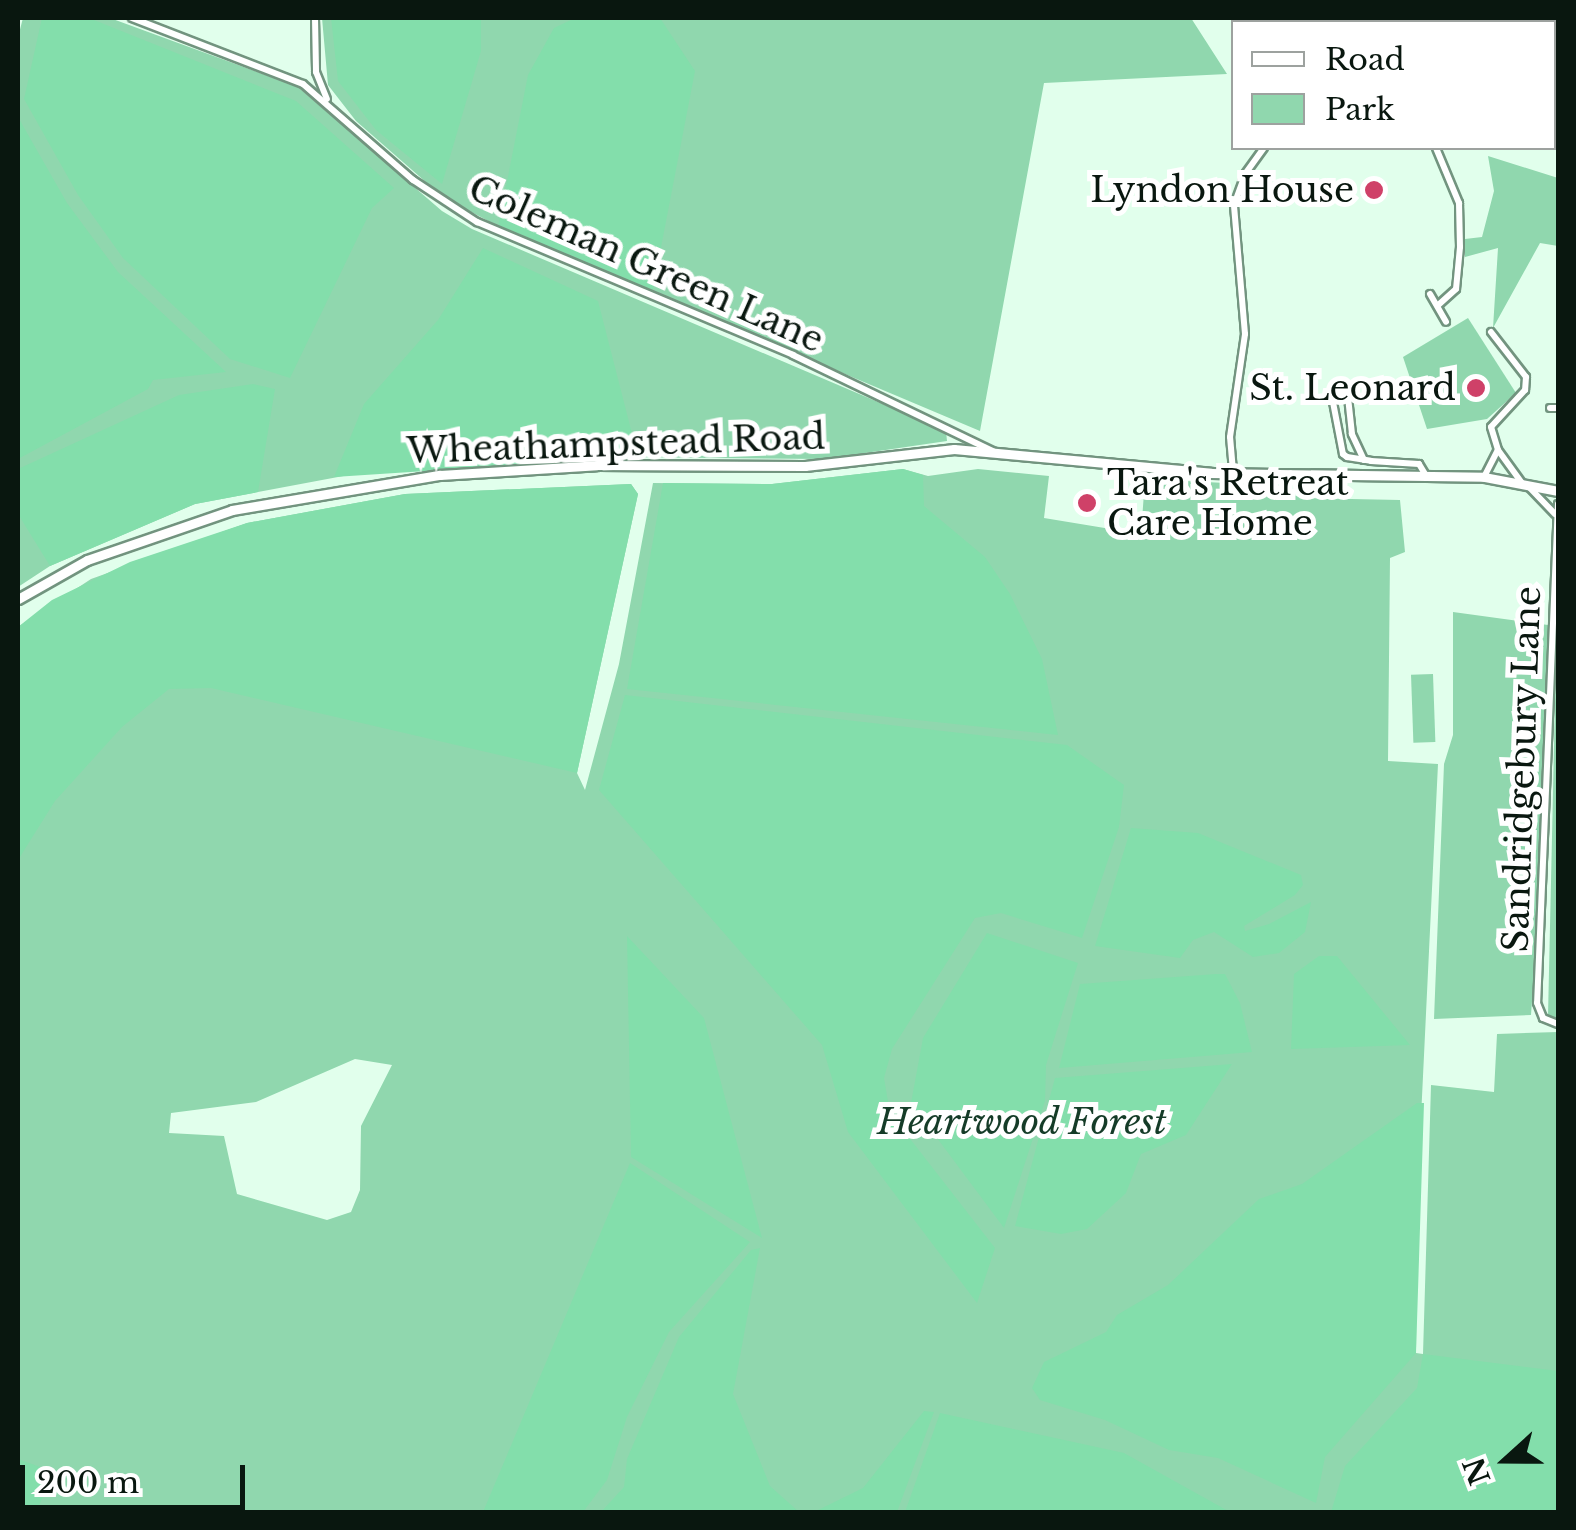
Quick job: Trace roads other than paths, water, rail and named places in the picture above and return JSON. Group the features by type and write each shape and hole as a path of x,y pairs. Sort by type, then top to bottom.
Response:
{"main road":[{"name":"Wheathampstead Road","path":"18,599 132,543 232,510 350,486 580,466 805,466 933,450 1234,471 1484,477 1558,491"}],"street":[{"name":"Coleman Green Lane","path":"132,18 303,84 413,180 478,222 810,362 997,453"},
{"path":"315,18 316,72 329,104"},
{"path":"303,84 316,72"},
{"path":"1234,471 1230,438 1245,334 1234,206 1244,174 1262,150"},
{"path":"1437,150 1460,212 1456,289 1437,306"},
{"path":"1430,294 1446,322"},
{"path":"1491,332 1520,362 1527,381 1490,426 1498,450 1555,514"},
{"path":"1364,460 1352,434 1346,388 1338,383 1332,397 1340,449 1364,460 1419,464 1425,474"},
{"path":"1484,477 1498,450"},
{"name":"Sandridgebury Lane","path":"1558,504 1549,824 1537,1004 1543,1018 1558,1024"}],"place":[{"name":"Lyndon House","path":"1374,190"},
{"name":"St. Leonard","path":"1476,388"},
{"name":"Tara's Retreat Care Home","path":"1087,503"}],"park label":[{"name":"Heartwood Forest","path":"1022,1122"}]}
